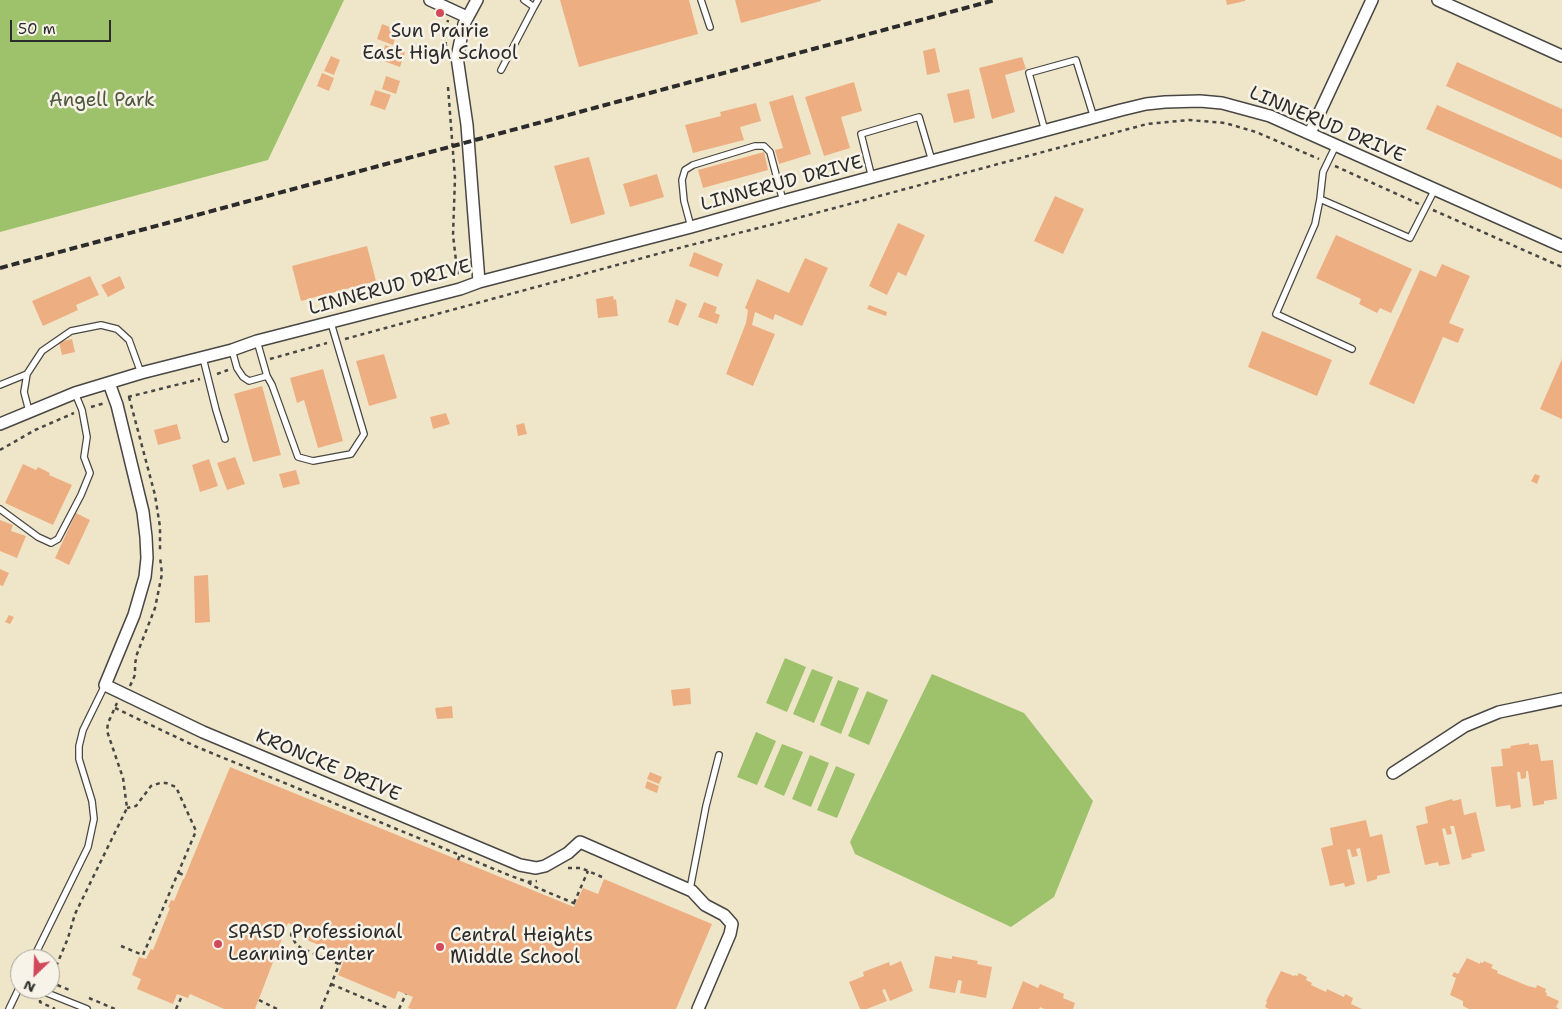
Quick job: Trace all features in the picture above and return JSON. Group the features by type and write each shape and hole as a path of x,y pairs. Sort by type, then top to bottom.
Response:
{"street":[{"path":"430,0 467,17"},
{"path":"477,0 464,24 457,57 467,125 478,282"},
{"path":"1310,133 1372,0"},
{"path":"1438,0 1562,56"},
{"name":"LINNERUD DRIVE","path":"0,424 75,393 141,373 460,289 478,282 691,228 783,201 1146,104 1200,101 1246,108 1310,133 1562,246"},
{"path":"104,684 136,608 145,577 147,558 143,512 117,405 109,382"},
{"name":"KRONCKE DRIVE","path":"104,684 203,732 520,865 536,868 544,866 568,853 580,842 690,889 697,894 705,905 724,915 732,924 730,934 698,1009"},
{"path":"1393,773 1465,726 1499,712 1562,699"}],"lane":[{"path":"524,0 534,6"},
{"path":"501,70 538,0"},
{"path":"701,0 710,27"},
{"path":"1046,131 1029,72 1076,60 1094,118"},
{"path":"872,178 861,134 919,117 932,162"},
{"path":"1336,145 1323,172 1315,224 1276,314 1352,349"},
{"path":"691,228 684,201 682,180 685,170 693,165 737,151 755,146 764,146 770,152 783,201"},
{"path":"1320,199 1410,238 1435,189"},
{"path":"257,342 267,376 298,457 313,461 352,454 364,434 331,323"},
{"path":"29,412 24,392 27,374 42,351 70,331 101,325 118,329 128,340 141,373"},
{"path":"232,350 237,368 243,377 249,381 267,376"},
{"path":"203,358 225,439"},
{"path":"0,385 27,374"},
{"path":"0,509 38,537 51,543 58,539 90,474 84,457 88,437 82,410 75,393"},
{"path":"38,949 88,847 94,819 92,801 78,759 78,746 83,730 104,684"},
{"path":"690,889 706,806 719,755"},
{"path":"60,998 87,1009"}],"path":[{"path":"446,53 445,35 452,10"},
{"path":"447,80 456,178 453,235 456,270"},
{"path":"263,361 684,246 799,218 1147,124 1189,120 1225,123 1256,132 1562,267"},
{"path":"129,397 237,368"},
{"path":"0,450 35,430 82,410 104,404"},
{"path":"127,808 136,806 151,786 166,783 176,788 196,831 168,903 144,955"},
{"path":"297,794 300,789"},
{"path":"374,825 376,820"},
{"path":"458,860 460,855"},
{"path":"528,882 532,886 575,903 588,871"},
{"path":"179,873 186,876"},
{"path":"294,925 291,935 296,944 301,948 339,964"},
{"path":"121,946 147,957"},
{"path":"321,1009 343,955"},
{"path":"331,984 390,1009"},
{"path":"399,1009 406,994"},
{"path":"176,1009 182,996"},
{"path":"259,1000 277,1009"}],"green space":[{"name":"Angell Park","path":"0,0 344,0 268,160 0,232"},
{"path":"785,658 806,667 787,712 766,703"},
{"path":"812,669 833,677 814,723 793,714"},
{"path":"932,674 1024,713 1093,801 1054,897 1011,927 855,854 850,842"},
{"path":"838,680 859,688 841,734 820,725"},
{"path":"867,691 888,700 869,745 848,736"},
{"path":"756,732 776,741 757,785 737,777"},
{"path":"782,744 803,752 784,796 764,787"},
{"path":"810,755 829,763 811,807 792,799"},
{"path":"836,766 855,774 837,818 817,810"}],"building":[{"path":"560,0 689,0 698,34 579,67"},
{"path":"735,0 821,0 821,1 741,23"},
{"path":"1226,0 1245,0 1245,1 1227,5"},
{"path":"382,24 398,30 393,45 377,39"},
{"path":"385,45 405,52 400,67 381,60"},
{"path":"935,48 940,72 927,75 923,51"},
{"path":"331,56 340,60 334,75 324,71"},
{"path":"1022,57 1026,69 1005,75 1015,112 992,119 979,68"},
{"path":"1457,62 1562,109 1562,138 1446,86"},
{"path":"322,73 334,78 329,91 317,86"},
{"path":"386,76 400,81 396,94 382,89"},
{"path":"854,82 862,111 841,117 850,148 824,156 805,97"},
{"path":"969,89 975,118 954,123 947,94"},
{"path":"375,90 391,95 385,110 370,105"},
{"path":"793,95 811,154 779,164 775,150 783,148 769,102"},
{"path":"756,103 761,121 740,127 744,140 693,153 685,125 721,116 720,112"},
{"path":"1437,105 1562,160 1562,189 1426,129"},
{"path":"764,152 768,170 703,188 698,170"},
{"path":"589,157 605,214 571,224 554,166"},
{"path":"657,174 664,197 630,207 623,184"},
{"path":"1055,196 1084,209 1063,254 1034,241"},
{"path":"898,223 925,235 906,276 898,272 887,295 869,286"},
{"path":"1336,235 1412,269 1391,313 1380,308 1377,313 1359,304 1361,299 1316,278"},
{"path":"367,246 376,281 301,301 292,266"},
{"path":"694,252 723,264 718,277 689,266"},
{"path":"805,258 828,268 802,326 775,314 773,320 755,312 752,325 775,334 753,386 726,374 746,323 748,310 745,308 757,279 789,293"},
{"path":"1442,264 1470,276 1449,323 1464,329 1458,343 1443,337 1414,404 1369,384 1420,270 1436,277"},
{"path":"90,276 99,295 76,305 78,310 43,326 32,301"},
{"path":"120,276 125,288 108,297 101,285"},
{"path":"613,296 614,300 616,299 618,316 598,318 596,299"},
{"path":"676,299 687,304 678,326 668,322"},
{"path":"704,302 717,307 715,313 720,315 717,324 698,317"},
{"path":"869,305 887,312 886,316 867,309"},
{"path":"1262,331 1332,360 1317,396 1248,367"},
{"path":"72,339 75,352 62,355 59,342"},
{"path":"384,354 397,398 369,406 356,361"},
{"path":"1562,359 1562,419 1540,409"},
{"path":"323,369 343,441 318,448 304,400 297,403 290,378"},
{"path":"262,386 281,455 253,462 234,394"},
{"path":"446,413 450,424 433,429 430,417"},
{"path":"524,423 527,434 518,436 516,425"},
{"path":"177,424 181,439 158,445 154,430"},
{"path":"235,457 245,484 227,490 217,463"},
{"path":"209,459 218,486 200,492 192,465"},
{"path":"23,464 36,470 38,467 50,473 49,475 72,485 53,525 5,503"},
{"path":"296,470 300,484 283,488 279,474"},
{"path":"1535,474 1540,476 1537,484 1531,481"},
{"path":"76,513 90,520 69,565 55,558"},
{"path":"0,520 13,525 11,531 26,536 17,558 0,551"},
{"path":"0,569 9,573 3,586 0,585"},
{"path":"208,575 210,622 195,623 194,576"},
{"path":"9,615 14,617 10,624 5,622"},
{"path":"690,688 691,704 673,706 671,690"},
{"path":"452,706 453,718 437,719 435,708"},
{"path":"1529,743 1529,745 1538,744 1541,761 1553,760 1557,799 1544,801 1544,804 1533,806 1528,771 1526,771 1526,778 1521,779 1520,772 1517,772 1521,807 1511,809 1510,805 1496,807 1491,767 1503,766 1501,749"},
{"path":"230,767 574,907 583,888 598,894 604,879 712,924 676,1009 411,1009 408,1008 413,997 398,991 395,999 338,975 346,956 307,940 310,932 288,923 255,1009 224,1009 190,994 188,998 177,994 173,1004 137,989 141,979 132,975 139,957 146,959 151,949 153,950 170,908 168,907 171,900 174,901 184,879"},
{"path":"650,772 662,777 659,784 647,779"},
{"path":"647,781 659,786 657,793 645,788"},
{"path":"1452,799 1453,801 1461,799 1464,815 1476,812 1485,851 1471,854 1472,857 1462,860 1454,826 1450,826 1452,834 1447,835 1445,828 1442,829 1450,864 1439,866 1438,862 1425,865 1416,826 1428,823 1425,807"},
{"path":"1366,820 1370,837 1382,834 1390,873 1377,876 1377,879 1367,882 1360,848 1356,849 1358,856 1352,857 1350,849 1347,850 1355,884 1345,887 1344,883 1330,886 1321,848 1333,845 1330,828"},
{"path":"935,956 952,959 952,956 978,961 977,964 992,967 986,998 960,993 962,981 958,980 955,993 929,988"},
{"path":"1467,958 1480,964 1480,962 1483,963 1484,961 1493,965 1491,968 1498,971 1497,973 1528,986 1536,988 1537,985 1546,989 1546,995 1559,1001 1556,1007 1559,1009 1469,1009 1463,1006 1463,1001 1450,995 1456,978 1452,976 1454,972 1458,974"},
{"path":"901,961 913,991 890,1001 885,989 882,990 887,1001 867,1009 860,1009 849,982 864,976 863,972 889,962 890,966"},
{"path":"1281,971 1294,976 1297,976 1299,973 1307,977 1306,980 1312,983 1311,985 1326,992 1327,989 1344,997 1345,994 1353,998 1351,1004 1362,1009 1269,1009 1265,1007 1266,1001"},
{"path":"1023,981 1038,988 1040,984 1064,994 1063,998 1075,1003 1073,1009 1044,1009 1040,1007 1039,1009 1012,1009"}],"railway":[{"path":"0,268 995,0"}],"place":[{"name":"Sun Prairie East High School","path":"440,13"},
{"name":"SPASD Professional Learning Center","path":"218,944"},
{"name":"Central Heights Middle School","path":"440,947"}]}
